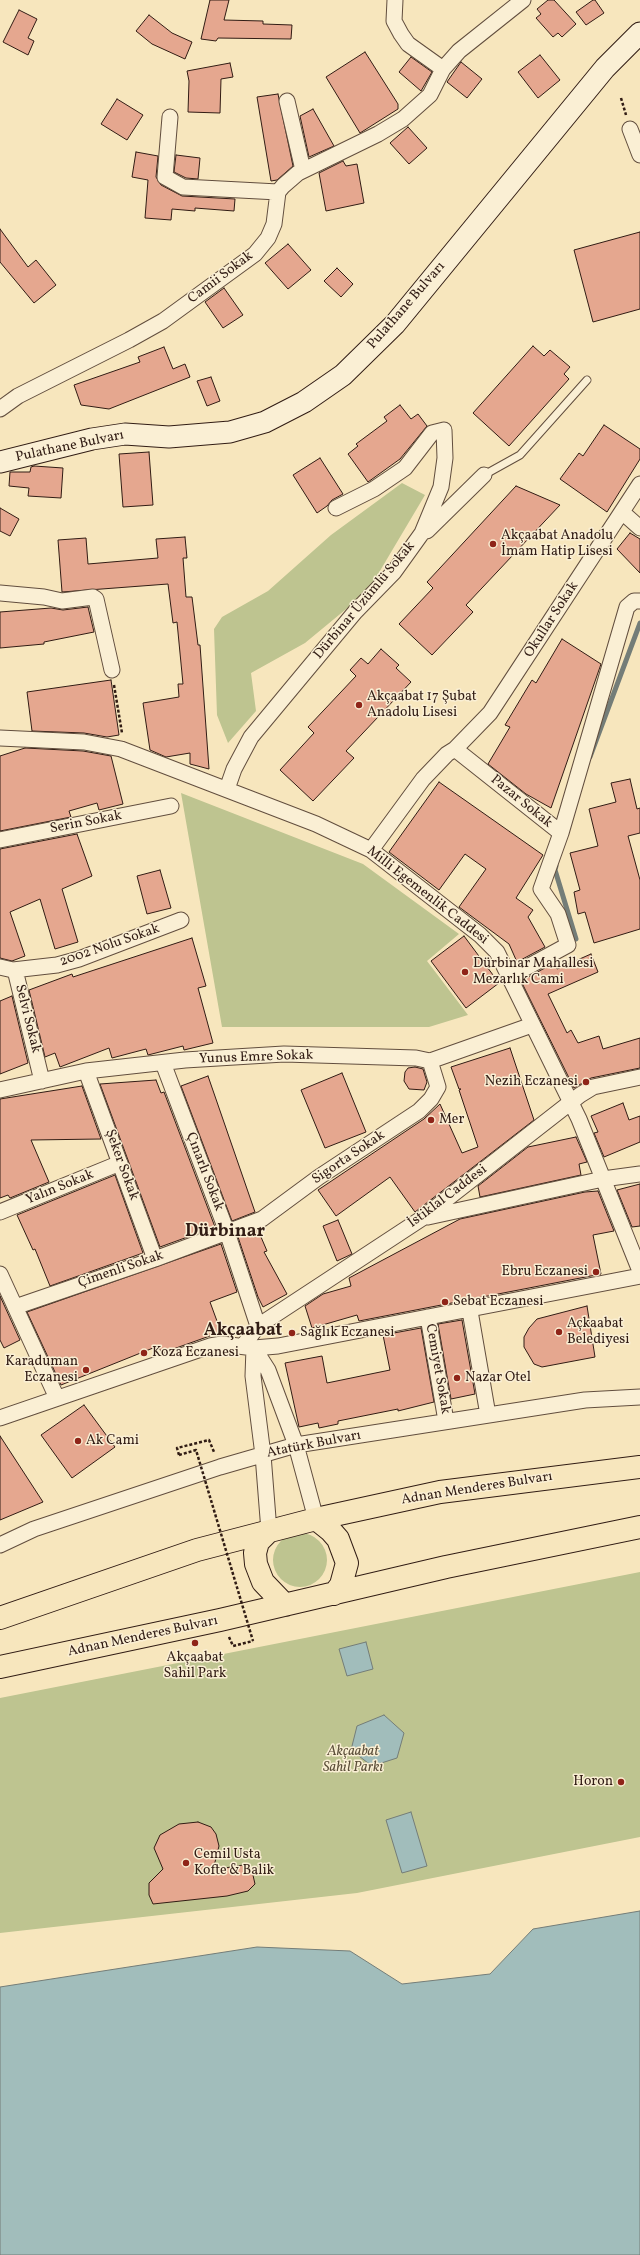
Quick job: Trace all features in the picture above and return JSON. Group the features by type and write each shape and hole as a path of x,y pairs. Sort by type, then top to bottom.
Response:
{"highway":[{"name":"Adnan Menderes Bulvarı","path":"0,1618 197,1550 316,1519 440,1492 640,1467"},
{"path":"316,1519 331,1530 338,1539 347,1563 341,1585 334,1594"},
{"name":"Adnan Menderes Bulvarı","path":"0,1667 285,1605 446,1567 640,1527"},
{"path":"269,1531 258,1542 255,1553 256,1564 263,1582 285,1605"}],"street":[{"path":"395,0 394,21 400,34 408,44 443,68"},
{"path":"170,117 165,177 183,187 278,192 304,170 361,144 403,119 430,95 443,68 459,51 523,0"},
{"name":"Pulathane Bulvarı","path":"0,462 92,439 125,434 169,437 230,432 265,422 317,393 343,375 395,324 605,68 640,33"},
{"path":"287,101 304,170"},
{"path":"630,129 640,155"},
{"name":"Camii Sokak","path":"0,409 18,396 129,340 162,321 255,254 268,238 274,224 278,192"},
{"name":"Dürbinar Üzümlü Sokak","path":"227,790 234,770 251,737 355,612 394,572 422,533 441,487 445,442 444,430 432,433 405,468 374,489 336,508"},
{"path":"414,544 484,475"},
{"name":"Okullar Sokak","path":"455,749 490,713 640,484"},
{"path":"622,512 640,528"},
{"path":"0,593 44,597 62,601 93,597 96,599 112,670"},
{"path":"561,833 627,607 634,601 640,601"},
{"name":"Milli Egemenlik Caddesi","path":"0,738 84,742 124,750 316,824 371,850 480,936 497,952 579,1119 640,1271"},
{"path":"371,850 423,779 455,749"},
{"name":"Pazar Sokak","path":"455,749 561,833 541,890 558,914 568,945 509,977"},
{"name":"Serin Sokak","path":"0,840 171,806"},
{"name":"2002 Nolu Sokak","path":"7,968 57,965 79,959 181,920"},
{"name":"Selvi Sokak","path":"7,968 42,1081"},
{"name":"Yunus Emre Sokak","path":"0,1090 86,1071 163,1063 284,1054 416,1058 430,1061 532,1025"},
{"name":"Sigorta Sokak","path":"227,1232 262,1219 319,1177 420,1111 431,1099 438,1088 430,1061"},
{"name":"Çınarlı Sokak","path":"163,1063 227,1232 258,1326"},
{"name":"Şeker Sokak","path":"86,1071 155,1259"},
{"name":"İstiklal Caddesi","path":"258,1326 421,1219 570,1102 593,1087 640,1077"},
{"name":"Yalın Sokak","path":"0,1212 120,1163"},
{"path":"421,1219 603,1179 640,1174"},
{"name":"Çimenli Sokak","path":"15,1307 155,1259 227,1232"},
{"path":"0,1274 57,1398"},
{"path":"0,1418 210,1346 222,1344 248,1347 278,1346 428,1317 470,1311 640,1276"},
{"path":"470,1311 488,1415"},
{"name":"Cemiyet Sokak","path":"428,1317 446,1421"},
{"path":"258,1326 248,1347 263,1455 269,1531"},
{"path":"248,1347 268,1370 296,1445 316,1519"},
{"name":"Atatürk Bulvarı","path":"0,1545 34,1529 220,1467 296,1445 585,1400 640,1397"}],"lane":[{"path":"484,475 520,455 587,380"}],"path":[{"path":"112,670 124,750"},
{"path":"220,1467 209,1440 178,1448 179,1455 196,1450 252,1642"}],"green space":[{"path":"402,483 425,495 368,591 305,643 251,673 256,711 228,743 217,715 214,629 222,617 268,591 331,535"},
{"path":"181,793 363,864 459,934 427,961 468,1015 429,1027 222,1027"},
{"path":"300,1533 310,1535 319,1541 325,1550 327,1560 325,1570 319,1579 310,1585 300,1587 290,1585 281,1579 275,1570 273,1560 275,1550 281,1541 290,1535"},
{"name":"Akçaabat Sahil Parkı","path":"640,1572 640,1837 357,1893 0,1933 0,1698"}],"water":[{"path":"366,1642 373,1669 347,1676 339,1649"},
{"path":"384,1715 404,1733 397,1758 372,1766 351,1750 357,1726"},
{"path":"411,1812 427,1866 402,1873 386,1820"},
{"path":"640,1911 640,2255 0,2255 0,1987 257,1947 350,1951 402,1984 490,1974 533,1929"}],"building":[{"path":"210,0 229,0 224,20 263,21 263,24 292,25 291,39 218,38 216,41 201,39"},
{"path":"548,0 554,0 576,24 562,37 558,33 553,37 536,18 541,14 537,9"},
{"path":"595,0 604,13 586,25 576,12"},
{"path":"19,10 37,19 28,38 34,41 28,55 3,42"},
{"path":"149,15 172,33 192,42 185,59 152,44 136,31"},
{"path":"365,52 398,104 398,109 360,133 326,77"},
{"path":"540,55 560,80 538,98 518,72"},
{"path":"411,57 432,72 421,91 399,72"},
{"path":"461,62 482,79 467,98 447,82"},
{"path":"230,63 233,77 221,79 220,113 188,112 189,81 187,71"},
{"path":"278,94 293,166 277,180 271,181 257,97"},
{"path":"117,99 143,115 127,140 101,124"},
{"path":"313,109 334,146 309,157 300,116"},
{"path":"408,127 427,148 409,164 390,143"},
{"path":"136,152 158,156 156,177 161,185 182,196 235,199 234,211 195,208 195,211 172,209 171,220 145,218 148,180 132,177"},
{"path":"176,155 200,158 198,179 186,178 174,172"},
{"path":"343,161 346,166 357,164 364,203 326,211 319,173"},
{"path":"0,229 28,267 36,260 56,285 34,303 0,262"},
{"path":"640,232 640,309 593,322 574,250"},
{"path":"288,244 311,270 288,289 265,263"},
{"path":"337,268 353,284 341,297 324,281"},
{"path":"224,288 243,315 223,328 205,302"},
{"path":"533,346 544,356 550,350 570,367 564,374 569,379 509,446 473,413"},
{"path":"164,347 173,369 185,364 190,377 109,409 81,405 74,385 140,362 138,357"},
{"path":"211,377 220,401 207,406 197,381"},
{"path":"400,405 411,419 418,414 427,426 400,459 368,482 348,454 358,446 356,444 387,421 384,417"},
{"path":"604,425 640,449 640,459 607,512 560,479 579,453 583,456"},
{"path":"149,452 153,505 123,507 119,454"},
{"path":"320,458 343,494 332,500 327,506 317,513 293,475"},
{"path":"31,467 63,468 61,498 28,496 29,488 9,486 10,472 30,472"},
{"name":"Akçaabat Anadolu İmam Hatip Lisesi","path":"516,486 560,505 466,605 473,612 432,655 399,624 433,588 427,582"},
{"path":"0,508 19,519 10,536 0,531"},
{"path":"630,533 640,539 640,573 617,549"},
{"path":"185,537 187,558 183,558 186,597 192,597 198,645 200,645 209,769 190,764 190,753 166,757 150,750 143,703 179,697 178,684 183,684 177,622 173,623 168,584 62,592 58,540 86,538 88,564 158,558 156,539"},
{"path":"88,607 94,632 44,642 44,644 0,648 0,612 51,608 63,610"},
{"path":"562,639 601,664 551,808 526,794 488,764 510,727 505,725 532,680 536,683"},
{"name":"Akçaabat 17 Şubat Anadolu Lisesi","path":"381,649 399,665 396,668 411,682 346,751 354,758 313,801 280,770 314,733 308,727 356,676 350,670 361,658 368,664"},
{"path":"111,680 119,735 107,737 84,733 32,731 27,692"},
{"path":"25,748 83,751 111,756 123,804 99,810 97,803 69,811 71,817 0,831 0,756"},
{"path":"630,779 637,809 640,808 640,833 628,836 640,880 640,929 594,943 585,912 578,914 574,892 580,890 570,853 598,846 589,809 616,802 611,783"},
{"path":"439,782 543,855 516,898 533,910 528,917 545,947 517,962 509,944 459,907 486,869 465,854 439,890 389,852"},
{"path":"77,834 92,876 62,889 78,942 55,949 40,899 10,912 25,956 12,961 0,958 0,849"},
{"path":"160,870 171,908 147,914 137,876"},
{"name":"Dürbinar Mahallesi Mezarlık Cami","path":"464,936 499,983 466,1008 431,961"},
{"path":"192,938 206,986 198,988 213,1043 184,1050 183,1046 148,1055 146,1049 112,1058 109,1048 60,1067 55,1053 45,1057 29,990 72,974 73,977"},
{"path":"591,954 598,972 548,994 567,1033 571,1030 578,1043 599,1036 603,1049 640,1038 640,1068 591,1078 574,1088 521,981 554,963 557,969"},
{"path":"12,996 28,1063 0,1074 0,1001"},
{"path":"510,1048 534,1120 415,1212 390,1177 336,1216 318,1190 424,1119 440,1104 462,1153 478,1147 459,1090 461,1089 459,1089 451,1067"},
{"path":"415,1067 423,1069 427,1082 424,1090 409,1089 404,1081 405,1072 408,1068"},
{"path":"342,1073 366,1132 325,1148 301,1090"},
{"path":"208,1076 255,1212 232,1221 181,1086"},
{"path":"156,1080 161,1093 164,1092 215,1227 160,1247 100,1084"},
{"path":"82,1086 101,1139 31,1140 49,1182 10,1198 8,1195 0,1198 0,1099"},
{"path":"623,1103 629,1120 640,1116 640,1142 604,1157 594,1133 598,1132 591,1116"},
{"path":"576,1137 587,1162 579,1164 581,1175 480,1197 478,1186 528,1147"},
{"path":"115,1175 143,1253 50,1286 35,1249 33,1250 17,1215"},
{"path":"640,1184 640,1226 632,1227 617,1190"},
{"path":"598,1191 614,1231 593,1235 601,1274 359,1321 357,1315 312,1328 305,1306 323,1294 351,1286 349,1278 460,1219 585,1192"},
{"path":"338,1220 352,1254 337,1261 323,1226"},
{"path":"258,1230 267,1251 264,1252 287,1294 263,1307 258,1297 238,1237"},
{"path":"221,1244 237,1292 210,1302 221,1332 162,1353 158,1346 61,1385 27,1312"},
{"path":"0,1296 20,1340 4,1348 0,1340"},
{"name":"Açkaabat Belediyesi","path":"587,1306 595,1357 542,1367 534,1364 524,1347 524,1337 529,1328 537,1319"},
{"path":"462,1320 475,1394 451,1399 438,1324"},
{"path":"421,1328 434,1402 398,1411 398,1409 338,1421 338,1424 319,1428 318,1423 299,1427 285,1363 322,1356 327,1383 390,1370 383,1335"},
{"name":"Ak Cami","path":"84,1405 115,1447 72,1478 41,1435"},
{"path":"0,1436 43,1502 0,1520"},
{"name":"Cemil Usta Kofte & Balik","path":"198,1822 211,1827 216,1834 219,1846 213,1870 243,1865 252,1871 255,1884 248,1891 227,1896 153,1904 149,1895 149,1883 163,1869 154,1848 160,1835 179,1824"}],"waterway":[{"path":"590,757 640,623"},
{"path":"556,866 555,870 576,939"}],"place":[{"name":"Akçaabat Anadolu İmam Hatip Lisesi","path":"493,544"},
{"name":"Akçaabat 17 Şubat Anadolu Lisesi","path":"359,705"},
{"name":"Dürbinar Mahallesi Mezarlık Cami","path":"465,972"},
{"name":"Nezih Eczanesi","path":"586,1082"},
{"name":"Mer","path":"431,1120"},
{"name":"Ebru Eczanesi","path":"596,1272"},
{"name":"Sebat Eczanesi","path":"445,1302"},
{"name":"Açkaabat Belediyesi","path":"559,1332"},
{"name":"Sağlık Eczanesi","path":"292,1333"},
{"name":"Koza Eczanesi","path":"144,1353"},
{"name":"Karaduman Eczanesi","path":"86,1370"},
{"name":"Nazar Otel","path":"457,1378"},
{"name":"Ak Cami","path":"78,1441"},
{"name":"Akçaabat Sahil Park","path":"195,1643"},
{"name":"Horon","path":"621,1782"},
{"name":"Cemil Usta Kofte & Balik","path":"186,1863"}],"district":[{"name":"Dürbinar","path":"225,1233"},
{"name":"Akçaabat","path":"243,1332"}]}
